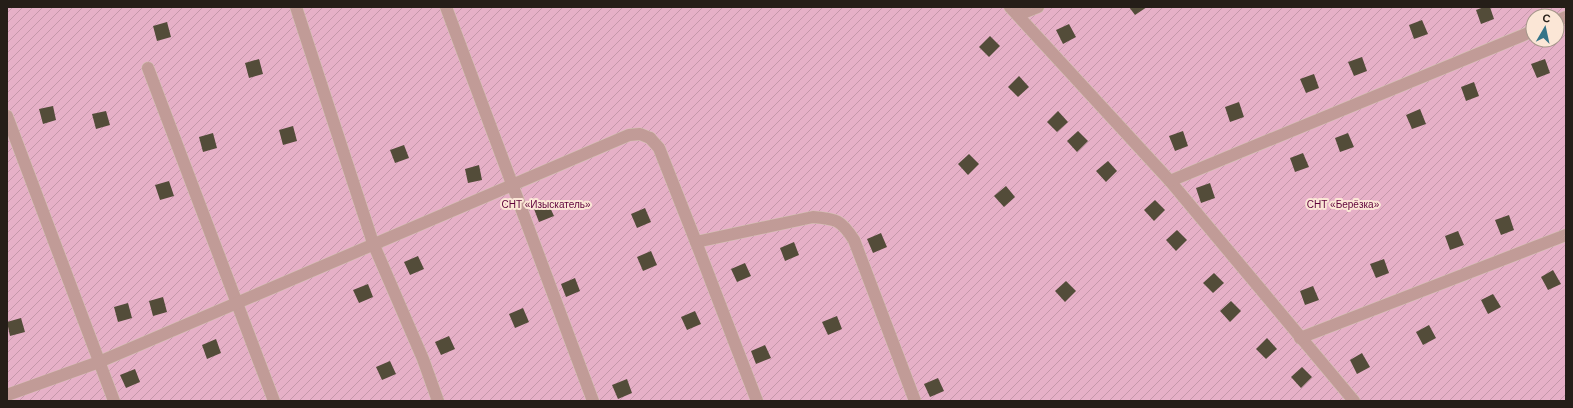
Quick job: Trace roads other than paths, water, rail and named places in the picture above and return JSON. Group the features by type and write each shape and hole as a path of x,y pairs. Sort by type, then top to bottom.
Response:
{"street":[{"path":"296,7 374,243 423,359 438,401"},
{"path":"446,7 514,185 593,401"},
{"path":"1014,11 1038,7"},
{"path":"1014,11 1170,181 1354,401"},
{"path":"1170,181 1525,34"},
{"path":"148,68 274,401"},
{"path":"7,116 114,401"},
{"path":"7,396 100,362 374,243 629,135 640,134 650,138 659,148 757,401"},
{"path":"696,242 813,217 832,219 845,226 854,240 915,401"},
{"path":"1300,338 1566,235"}],"park label":[{"name":"СНТ «Изыскатель»","path":"546,204"},
{"name":"СНТ «Берёзка»","path":"1343,204"}]}
